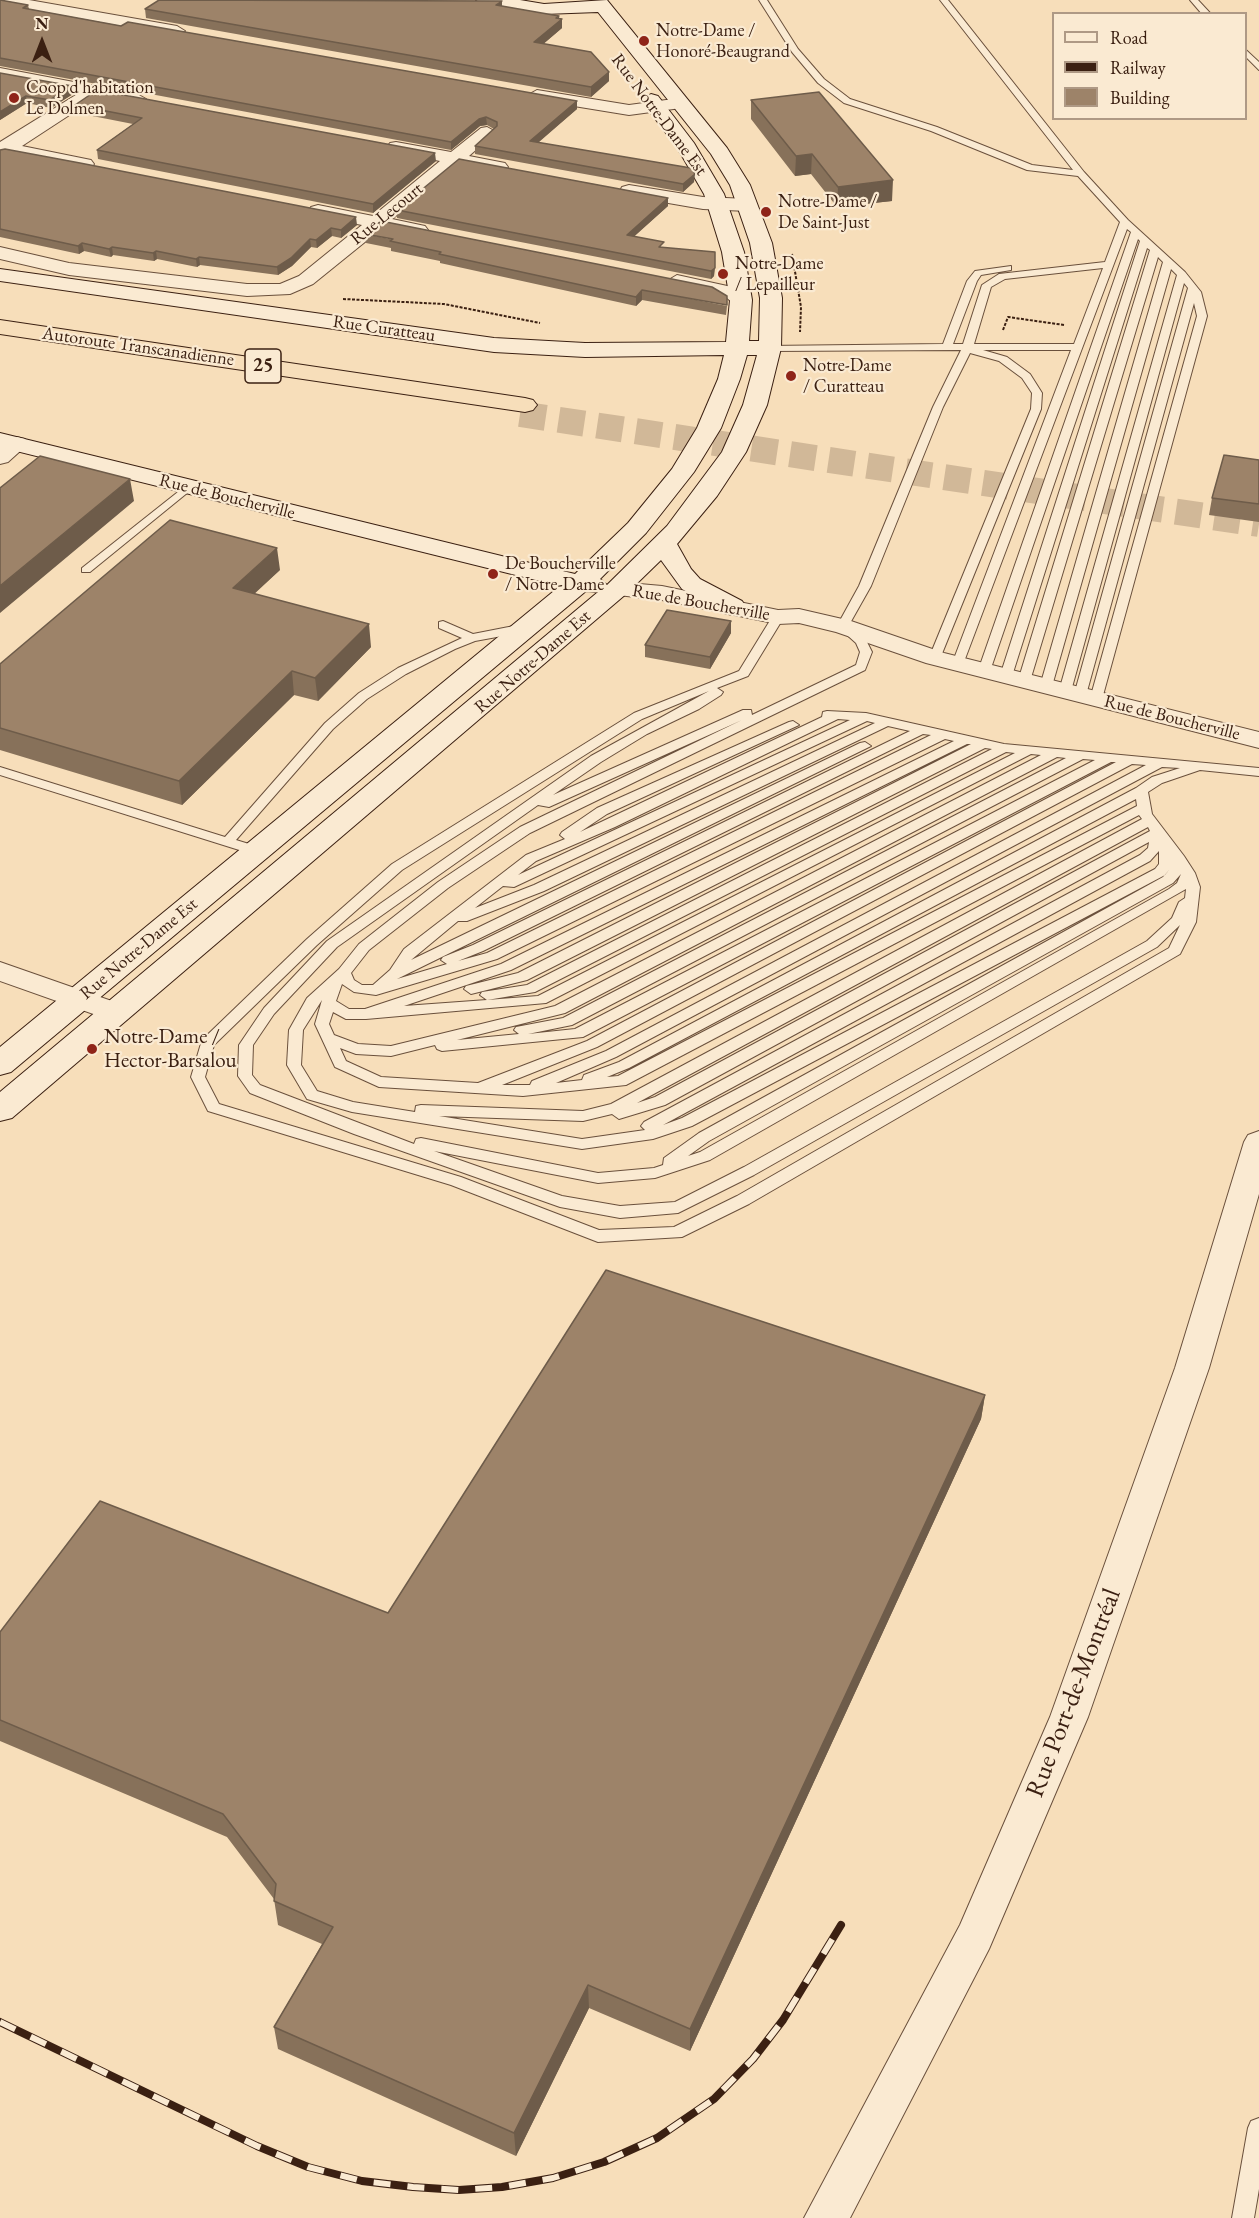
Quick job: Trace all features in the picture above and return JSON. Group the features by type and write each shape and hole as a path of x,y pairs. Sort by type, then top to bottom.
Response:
{"highway":[{"name":"Autoroute Transcanadienne","path":"0,327 522,409 0,336"}],"main road":[{"path":"485,0 544,9 600,3"},
{"name":"Rue Notre-Dame Est","path":"0,1110 617,589 665,544 708,491 734,452 755,405 770,348 771,309 765,255 748,205 728,164 600,3"},
{"path":"575,4 592,27"},
{"name":"Rue Notre-Dame Est","path":"0,1064 580,583 638,528 693,456 717,411 737,349 741,300 733,252 719,205 700,168 639,84"},
{"name":"Rue Curatteau","path":"0,275 494,345 585,350 770,348"},
{"name":"Rue de Boucherville","path":"6,447 188,487 580,583 617,589"},
{"path":"665,544 680,572 691,584 733,607"}],"street":[{"path":"2,0 189,33"},
{"path":"0,73 152,102"},
{"path":"2,149 94,91"},
{"path":"516,91 622,109 681,103"},
{"name":"Rue Lecourt","path":"0,253 69,269 247,290 283,290 306,280 487,132"},
{"path":"374,143 512,169"},
{"path":"2,149 98,167"},
{"path":"615,188 719,205 748,205"},
{"path":"296,206 435,234"},
{"path":"654,277 734,293 741,300"},
{"name":"Rue de Boucherville","path":"617,589 662,593 778,617 799,616 843,626 946,662 1259,740"},
{"path":"0,971 116,1013"},
{"name":"Rue Port-de-Montréal","path":"826,2218 975,1936 1069,1717 1192,1368 1259,1142"}],"lane":[{"path":"763,0 795,50 820,81 848,101 934,129 1030,168 1081,174"},
{"path":"944,0 1081,174 1125,222 1182,274 1193,288 1202,316 1043,685"},
{"path":"1194,0 1205,12"},
{"path":"1247,55 1259,67"},
{"path":"946,662 1078,347 1125,222"},
{"path":"1043,685 1136,231"},
{"path":"1043,685 1145,240"},
{"path":"1043,685 1155,250"},
{"path":"1111,260 1002,276 987,285 967,349 938,407 865,586 843,626 861,641 866,652 861,667 525,830 443,885 364,947 333,986 322,1024 340,1064 379,1082 523,1091 621,1081 1154,825"},
{"path":"946,349 972,281 978,273 1111,260"},
{"path":"1043,685 1168,261"},
{"path":"1043,685 1182,274"},
{"path":"1043,685 1193,288"},
{"path":"770,348 1078,347"},
{"path":"946,662 1036,409 1037,393 1026,376 1003,359 967,349"},
{"path":"86,570 188,487"},
{"path":"778,617 744,673 695,706 643,731 596,759 332,944 269,1011 246,1045 245,1076 255,1089 359,1130 560,1201 620,1212 678,1207 749,1172 1152,944 1178,920 1191,880"},
{"path":"443,625 472,638"},
{"path":"227,842 329,726 363,696 402,671 472,638 527,627"},
{"path":"480,840 550,801 706,729 861,667"},
{"path":"744,673 638,716 397,867 312,942 207,1043 198,1077 213,1107 456,1181 598,1236 676,1233 743,1200 1175,951 1189,922 1191,880 1154,825"},
{"path":"376,990 395,973 409,952 531,858 610,824 837,715 866,717 963,741 1004,748 1195,768 1259,772"},
{"path":"481,896 866,717"},
{"path":"442,926 538,888 886,722"},
{"path":"395,973 905,726"},
{"path":"376,990 478,948 921,730"},
{"path":"344,972 348,983 359,989 376,990 492,956 942,735"},
{"path":"366,1014 506,968 963,741"},
{"path":"366,1014 522,977 982,744"},
{"path":"366,1014 530,989 1004,748"},
{"path":"328,1003 346,1014 366,1014 541,1000 1028,751"},
{"path":"391,1051 560,1010 1053,754"},
{"path":"391,1051 567,1022 1079,756"},
{"path":"328,1038 356,1049 391,1051 578,1034 1107,759"},
{"path":"479,1088 592,1044 1128,761"},
{"path":"523,1091 611,1054 1158,764"},
{"path":"572,1086 624,1065 1141,791 1157,780 1195,768"},
{"path":"0,771 257,851"},
{"path":"344,972 312,1001 296,1030 294,1065 312,1095 352,1107 582,1144 653,1134 687,1122 1160,872 1166,865 1141,791"},
{"path":"352,1107 583,1116 616,1108 1154,825"},
{"path":"616,1141 675,1114 1145,858 1154,849 1154,825"},
{"path":"655,1173 704,1137 1168,880 1177,870 1177,856"},
{"path":"359,1130 598,1178 655,1173 705,1156 1174,892 1191,880"},
{"path":"1243,2218 1259,2128"}],"path":[{"path":"340,299 438,303 549,324"},
{"path":"1002,333 1008,317 1074,326"}],"building":[{"path":"0,0 28,5 23,8 121,26 128,22 577,101 530,141 691,168 695,174 683,184 475,146 497,126 497,122 486,117 479,119 451,142 0,58"},
{"path":"159,0 502,1 496,5 559,16 556,18 562,19 534,42 591,52 609,72 591,87 145,9"},
{"path":"0,73 72,86 50,100 26,96 0,112"},
{"path":"97,90 435,153 373,204 97,150 142,118 75,105"},
{"path":"819,92 893,180 838,187 812,154 796,156 751,100"},
{"path":"5,149 356,217 341,230 331,228 316,240 310,239 291,258 277,267 199,257 196,259 156,251 153,253 112,247 109,249 82,243 78,246 0,229 0,150"},
{"path":"459,159 668,198 627,235 664,242 659,247 715,252 715,268 711,271 397,210"},
{"path":"381,221 712,287 727,296 727,305 642,290 636,297 439,254 441,252 365,234"},
{"path":"1224,455 1259,460 1259,504 1212,498"},
{"path":"40,456 130,479 0,586 0,488"},
{"path":"170,520 277,548 233,588 369,624 315,678 292,671 179,781 0,728 0,664"},
{"path":"667,610 731,621 710,657 645,645"},
{"path":"606,1270 985,1395 690,2029 588,1985 514,2133 274,2027 333,1927 274,1901 276,1884 223,1814 0,1720 0,1632 100,1501 388,1613"}],"tunnel":[{"path":"520,414 1259,524"}],"railway":[{"path":"0,2022 257,2146 308,2167 362,2181 413,2187 459,2190 502,2187 553,2178 604,2162 657,2138 714,2099 753,2059 783,2020 841,1925"}],"place":[{"name":"Notre-Dame / Honoré-Beaugrand","path":"644,41"},
{"name":"Coop d'habitation Le Dolmen","path":"14,98"},
{"name":"Notre-Dame / De Saint-Just","path":"766,212"},
{"name":"Notre-Dame / Lepailleur","path":"723,274"},
{"name":"Notre-Dame / Curatteau","path":"791,376"},
{"name":"De Boucherville / Notre-Dame","path":"493,574"},
{"name":"Notre-Dame / Hector-Barsalou","path":"92,1049"}]}
